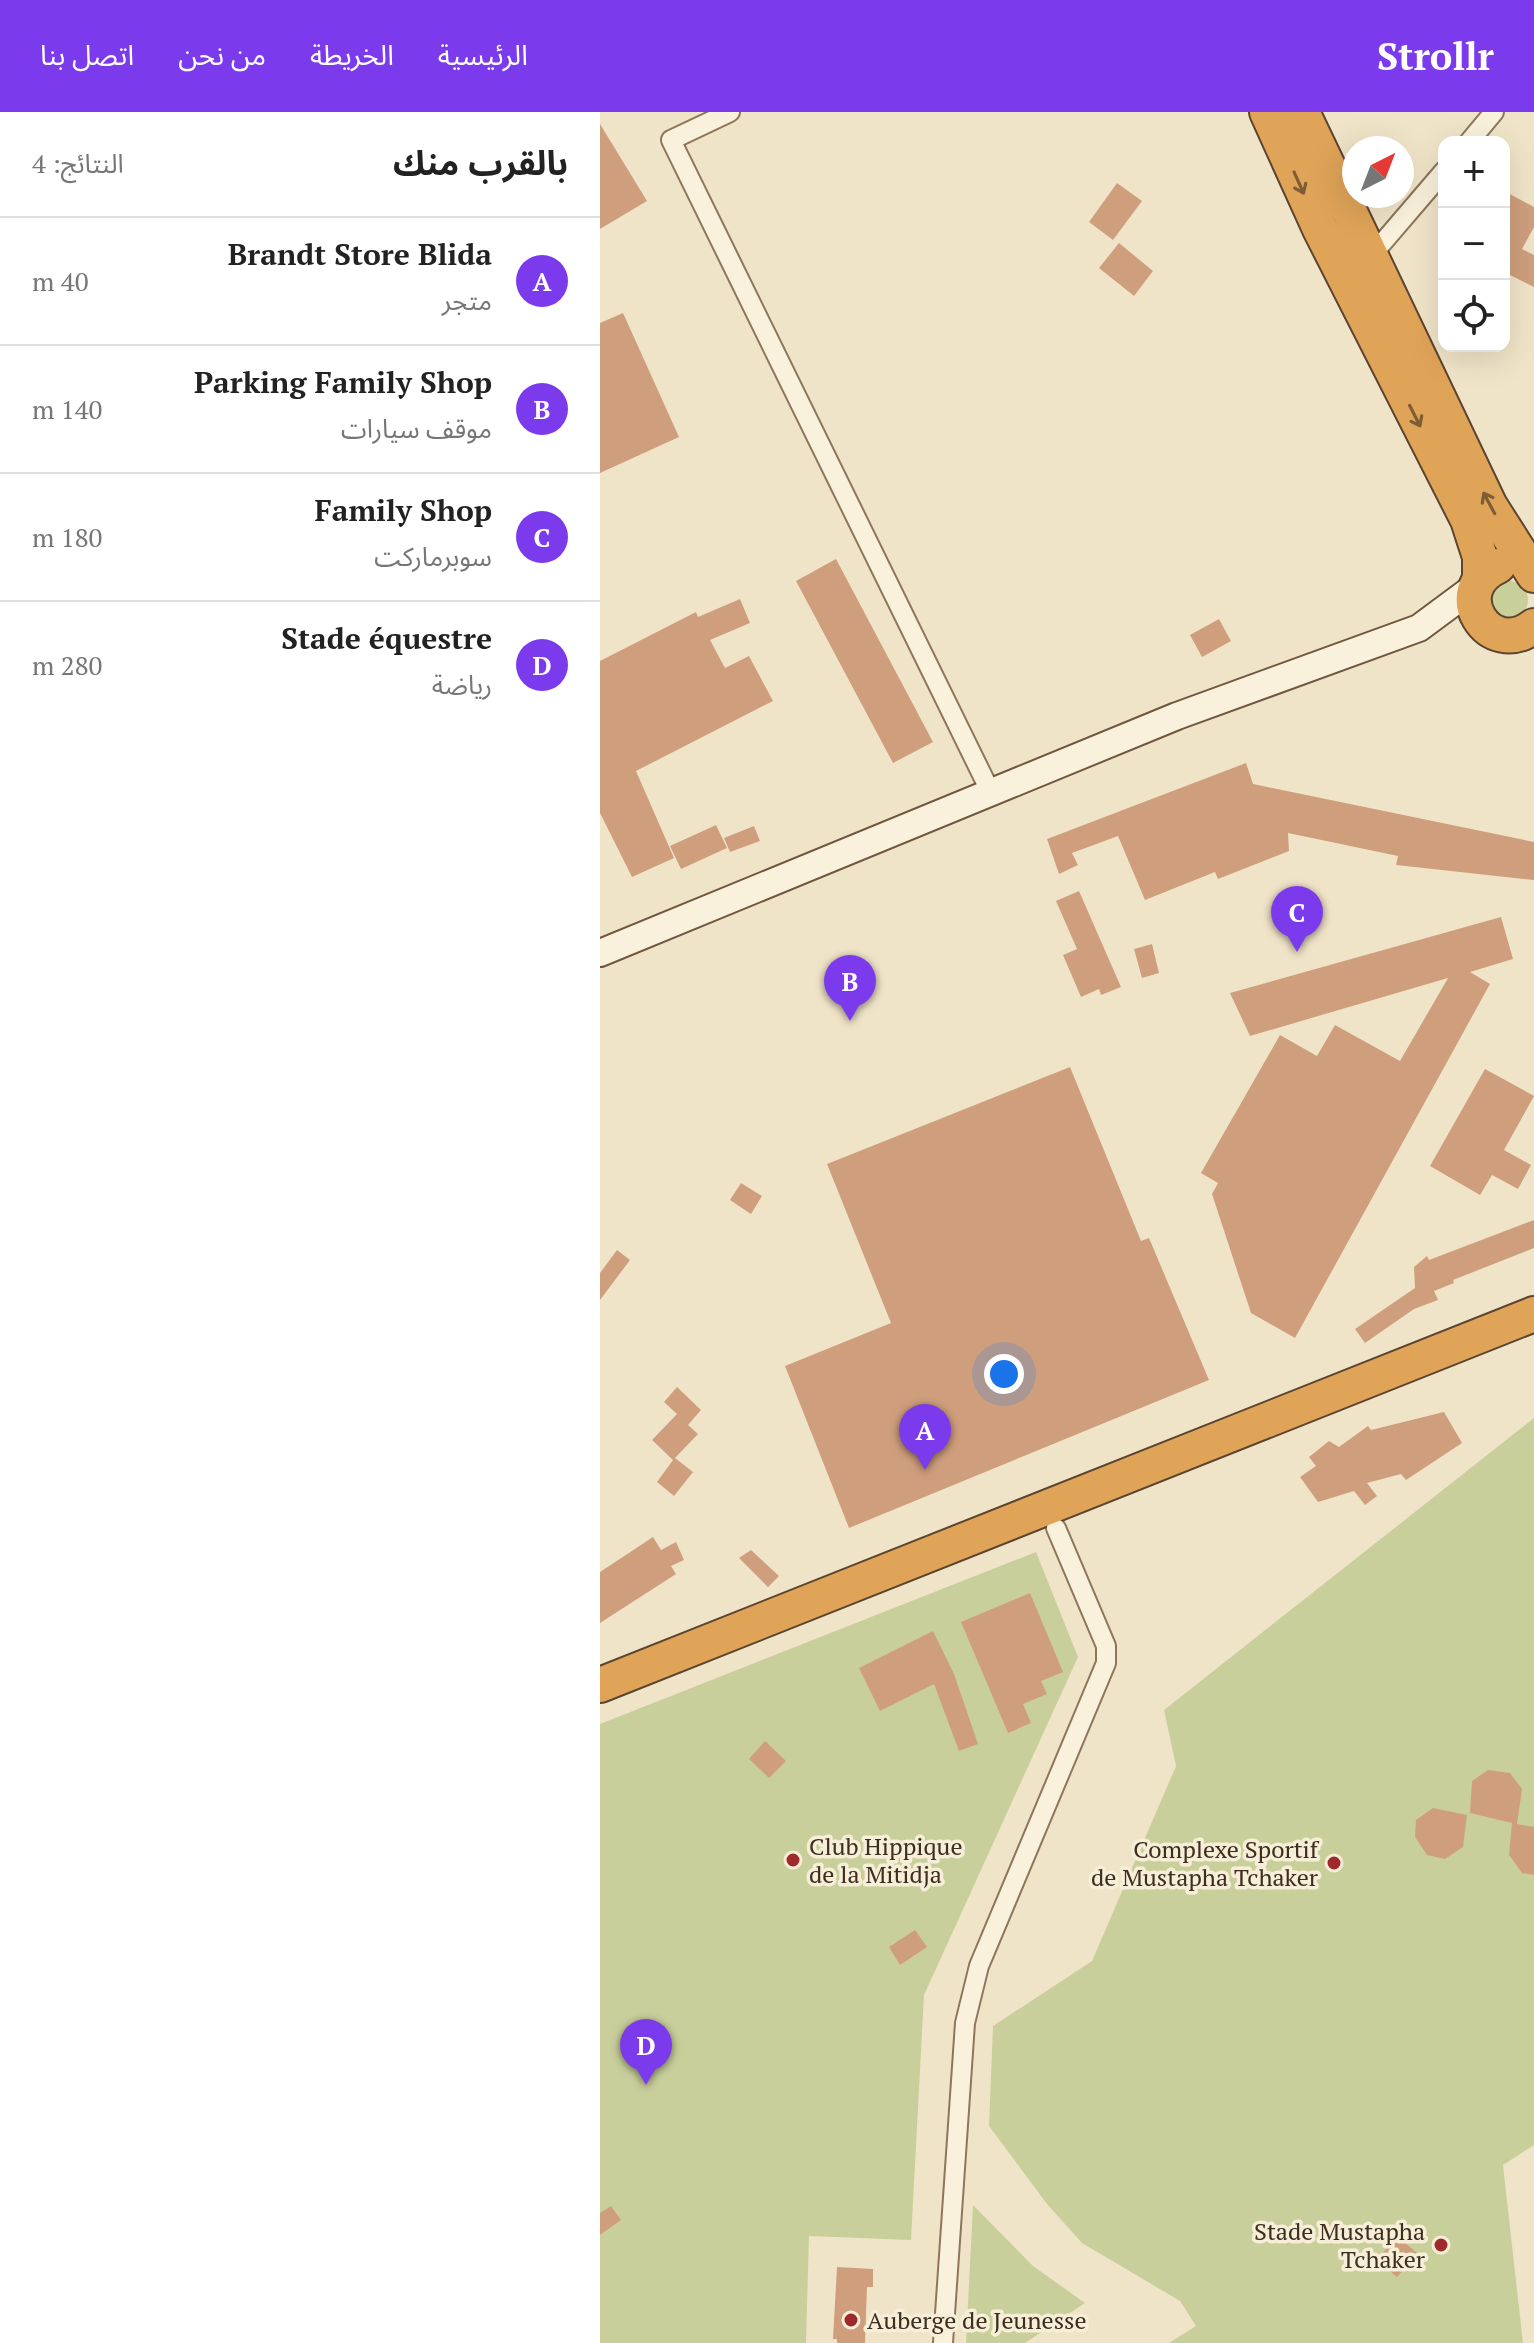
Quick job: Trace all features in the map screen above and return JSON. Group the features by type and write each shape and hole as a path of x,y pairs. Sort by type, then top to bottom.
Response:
{"highway":[{"path":"1267,112 1320,229 1468,520 1480,557 1476,611 1497,633 1534,652"},
{"path":"1302,112 1490,506 1532,573"},
{"path":"1478,582 1503,565 1532,573"},
{"path":"1497,633 1520,634 1534,626"},
{"path":"600,1685 1534,1314"},
{"path":"600,1708 1534,1337"}],"street":[{"path":"730,112 671,140 991,793"},
{"path":"1474,136 1494,112"},
{"path":"1372,255 1438,178"},
{"path":"1419,628 1478,582"},
{"path":"600,953 1177,716 1419,628 1449,626 1497,633"},
{"path":"943,2343 957,2113 971,1995 979,1966 1106,1663 1106,1646 1056,1528"}],"green space":[{"path":"1509,581 1523,586 1528,600 1523,614 1509,619 1495,614 1490,600 1495,586"},
{"name":"Complexe Sportif de Mustapha Tchaker","path":"1534,1418 1534,2145 1503,2165 1523,2343 1169,2343 1196,2326 1180,2301 1082,2243 1047,2204 989,2126 993,2026 1092,1961 1176,1766 1164,1710"},
{"name":"Club Hippique de la Mitidja","path":"1036,1552 1078,1657 924,1995 911,2240 809,2236 806,2343 600,2343 600,1724"},
{"path":"973,2205 1033,2266 1085,2303 1025,2343 966,2343"}],"building":[{"path":"600,124 647,201 600,229"},
{"path":"1117,183 1142,201 1113,240 1089,222"},
{"path":"1510,194 1534,207 1534,227 1522,249 1534,255 1534,287 1510,275"},
{"path":"1119,243 1153,271 1134,296 1099,268"},
{"path":"623,313 679,437 600,473 600,323"},
{"path":"836,559 933,742 893,763 796,581"},
{"path":"740,599 750,623 710,640 725,668 749,656 773,701 636,771 674,858 632,877 600,813 600,661 696,612 698,617"},
{"path":"1219,619 1231,641 1202,657 1190,635"},
{"path":"1246,763 1253,784 1534,842 1534,880 1396,865 1398,856 1288,833 1289,851 1218,879 1215,872 1145,900 1118,836 1072,853 1078,865 1059,874 1047,839"},
{"path":"716,825 727,848 681,869 670,846"},
{"path":"754,826 760,841 730,852 724,838"},
{"path":"1079,891 1121,987 1101,995 1099,989 1081,997 1063,955 1077,949 1056,901"},
{"path":"1501,917 1513,959 1470,972 1490,984 1295,1338 1251,1313 1212,1194 1218,1183 1201,1173 1280,1035 1317,1056 1335,1025 1400,1061 1448,978 1250,1036 1230,993"},
{"path":"1152,944 1159,973 1142,978 1134,949"},
{"path":"1070,1067 1141,1241 1149,1238 1209,1380 849,1528 785,1366 891,1323 827,1164"},
{"path":"1485,1069 1534,1096 1504,1150 1531,1165 1518,1189 1492,1175 1480,1195 1430,1166"},
{"path":"741,1183 762,1196 751,1214 730,1200"},
{"path":"1534,1220 1534,1248 1453,1280 1454,1283 1434,1291 1438,1300 1414,1309 1365,1343 1355,1329 1415,1288 1414,1267 1427,1256 1429,1260"},
{"path":"617,1250 630,1260 600,1300 600,1273"},
{"path":"677,1387 701,1410 688,1425 698,1434 675,1458 693,1472 674,1496 657,1482 673,1460 652,1440 677,1414 664,1402"},
{"path":"1444,1412 1462,1443 1406,1480 1401,1474 1367,1483 1377,1496 1365,1505 1354,1491 1318,1502 1300,1477 1316,1466 1309,1457 1329,1441 1339,1447 1368,1426 1371,1430"},
{"path":"653,1537 661,1550 676,1542 684,1560 671,1566 676,1574 600,1623 600,1572"},
{"path":"751,1550 779,1576 768,1587 739,1558"},
{"path":"1030,1593 1063,1672 1041,1681 1047,1694 1023,1704 1031,1723 1008,1733 961,1622"},
{"path":"933,1631 954,1674 978,1744 959,1751 934,1684 880,1711 859,1668"},
{"path":"765,1741 786,1761 769,1778 749,1759"},
{"path":"1488,1770 1510,1773 1522,1789 1517,1824 1534,1827 1534,1875 1522,1873 1509,1855 1512,1823 1470,1813 1472,1781"},
{"path":"1433,1808 1467,1815 1463,1847 1445,1859 1427,1855 1415,1837 1416,1820"},
{"path":"915,1930 927,1947 900,1965 889,1947"},
{"path":"611,2206 621,2220 600,2235 600,2213"},
{"path":"1397,2236 1418,2254 1397,2277 1377,2260"},
{"path":"837,2267 873,2269 873,2287 867,2287 865,2343 837,2343 837,2339 833,2339"}],"place":[{"name":"Family Shop","path":"1297,952"},
{"name":"Parking Family Shop","path":"850,1021"},
{"name":"Brandt Store Blida","path":"925,1470"},
{"name":"Club Hippique de la Mitidja","path":"793,1860"},
{"name":"Complexe Sportif de Mustapha Tchaker","path":"1334,1863"},
{"name":"Stade équestre","path":"646,2085"},
{"name":"Stade Mustapha Tchaker","path":"1441,2245"},
{"name":"Auberge de Jeunesse","path":"851,2320"}]}
